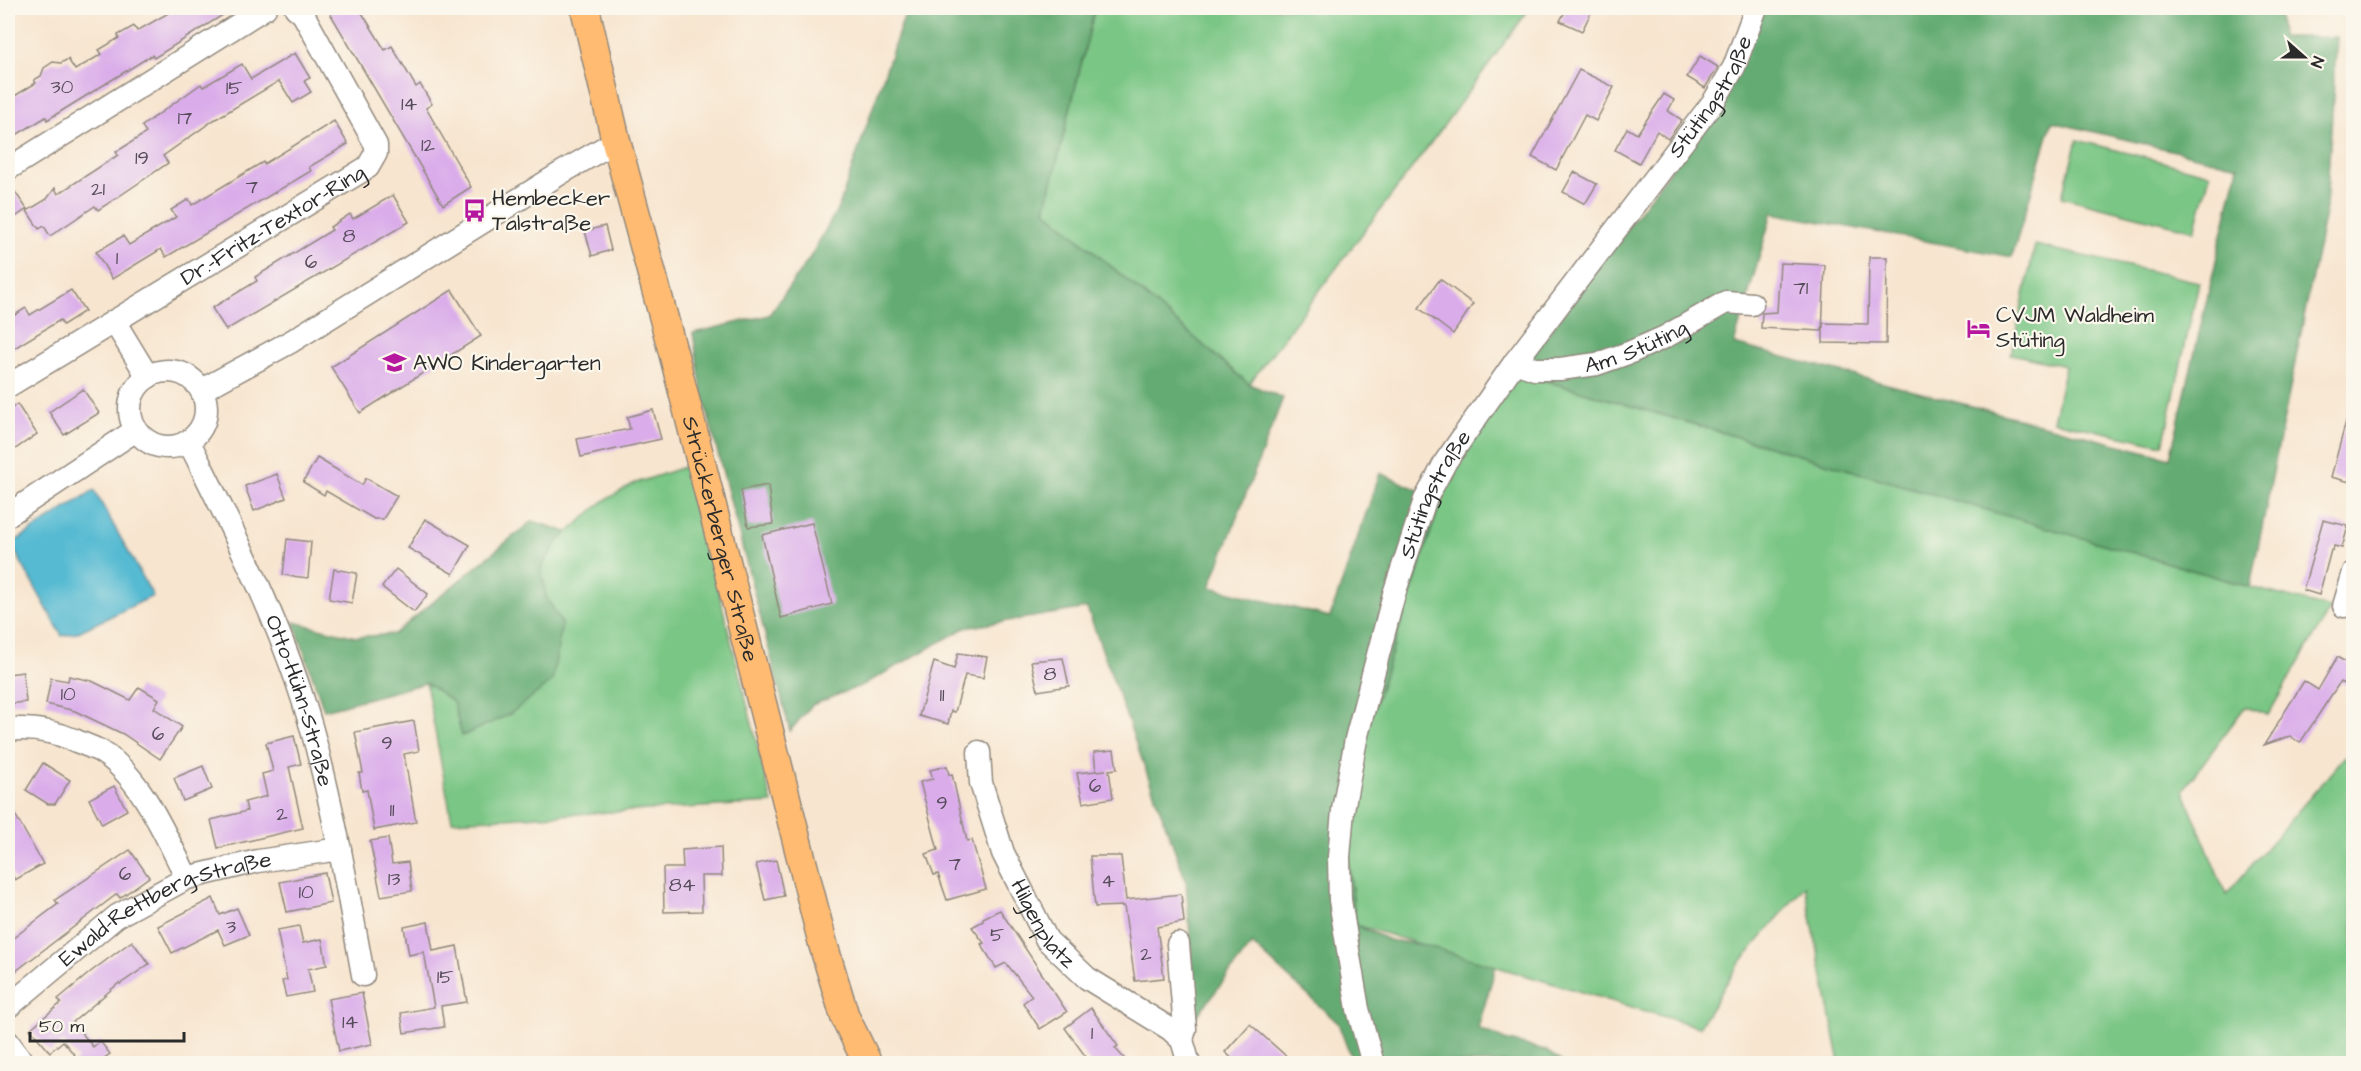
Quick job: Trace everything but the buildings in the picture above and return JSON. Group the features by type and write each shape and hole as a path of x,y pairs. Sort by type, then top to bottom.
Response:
{"main road":[{"name":"Strückerberger Straße","path":"585,8 616,141 677,368 823,944 845,1017 868,1064"}],"street":[{"path":"8,169 265,8"},
{"name":"Dr.-Fritz-Textor-Ring","path":"8,386 368,167 372,162 376,145 303,14 296,8"},
{"name":"Stütingstraße","path":"1373,1064 1358,1009 1340,890 1339,856 1343,810 1356,739 1394,594 1425,500 1446,461 1515,362 1714,101 1734,67 1756,8"},
{"path":"202,390 291,341 616,141"},
{"name":"Am Stüting","path":"1515,362 1535,369 1560,369 1597,364 1665,337 1726,302 1752,304"},
{"path":"114,321 148,377"},
{"path":"159,372 178,372 194,381 202,390 206,403 206,416 202,428 189,442 170,448 157,446 145,440 136,430 131,418 130,405 134,392 148,377 159,372"},
{"path":"8,515 136,430"},
{"name":"Otto-Hühn-Straße","path":"189,442 239,542 282,641 311,729 340,849 363,975"},
{"path":"2344,606 2354,572"},
{"path":"8,730 23,728 54,732 101,752 128,776 140,793 187,878"},
{"name":"Hilgenplatz","path":"979,752 981,783 1003,853 1047,939 1087,978 1146,1013 1182,1040"},
{"name":"Ewald-Rettberg-Straße","path":"8,1007 117,916 187,878 258,861 340,849"},
{"path":"1178,944 1185,1029 1182,1040 1189,1064"},
{"path":"8,1042 24,1064"}],"green space":[{"path":"907,8 1095,8 1045,210 1249,384 1283,398 1210,587 1330,617 1380,473 1441,500 1368,726 1347,848 1356,925 1389,940 1424,945 1496,966 1478,1028 1505,1040 1545,1050 1563,1063 1353,1063 1338,1023 1252,944 1196,1017 1186,881 1087,608 965,628 863,685 812,705 790,731 702,392 693,333 769,315 809,259 839,206"},
{"path":"1095,8 1530,8 1249,384 1045,210"},
{"path":"1763,8 2279,8 2281,37 2337,37 2326,208 2250,587 1519,373 1712,114","holes":["2052,122 2238,166 2170,458 1734,344 1772,213 2012,257"]},
{"path":"2077,140 2210,174 2195,231 2062,197"},
{"path":"2035,245 2199,282 2163,445 2053,421 2065,366 2011,354"},
{"path":"1519,373 2250,587 2331,608 2268,715 2245,707 2183,790 2226,895 2353,747 2353,1063 1840,1063 1805,886 1738,965 1699,1027 1356,925 1347,848 1368,726 1441,500 1449,468"},
{"path":"687,466 772,803 452,821 426,683 453,702 462,735 562,624 546,597 541,568 557,542 602,502 633,484"},
{"path":"532,521 568,532 557,542 541,568 546,597 562,624 552,681 510,714 462,736 453,702 426,683 324,710 294,622 356,637 394,634"}],"water":[{"path":"94,490 153,596 76,633 62,636 11,544"}],"place":[{"name":"Hembecker Talstraße","path":"474,211"},
{"name":"CVJM Waldheim Stüting","path":"1978,328"},
{"name":"AWO Kindergarten","path":"395,363"}]}
